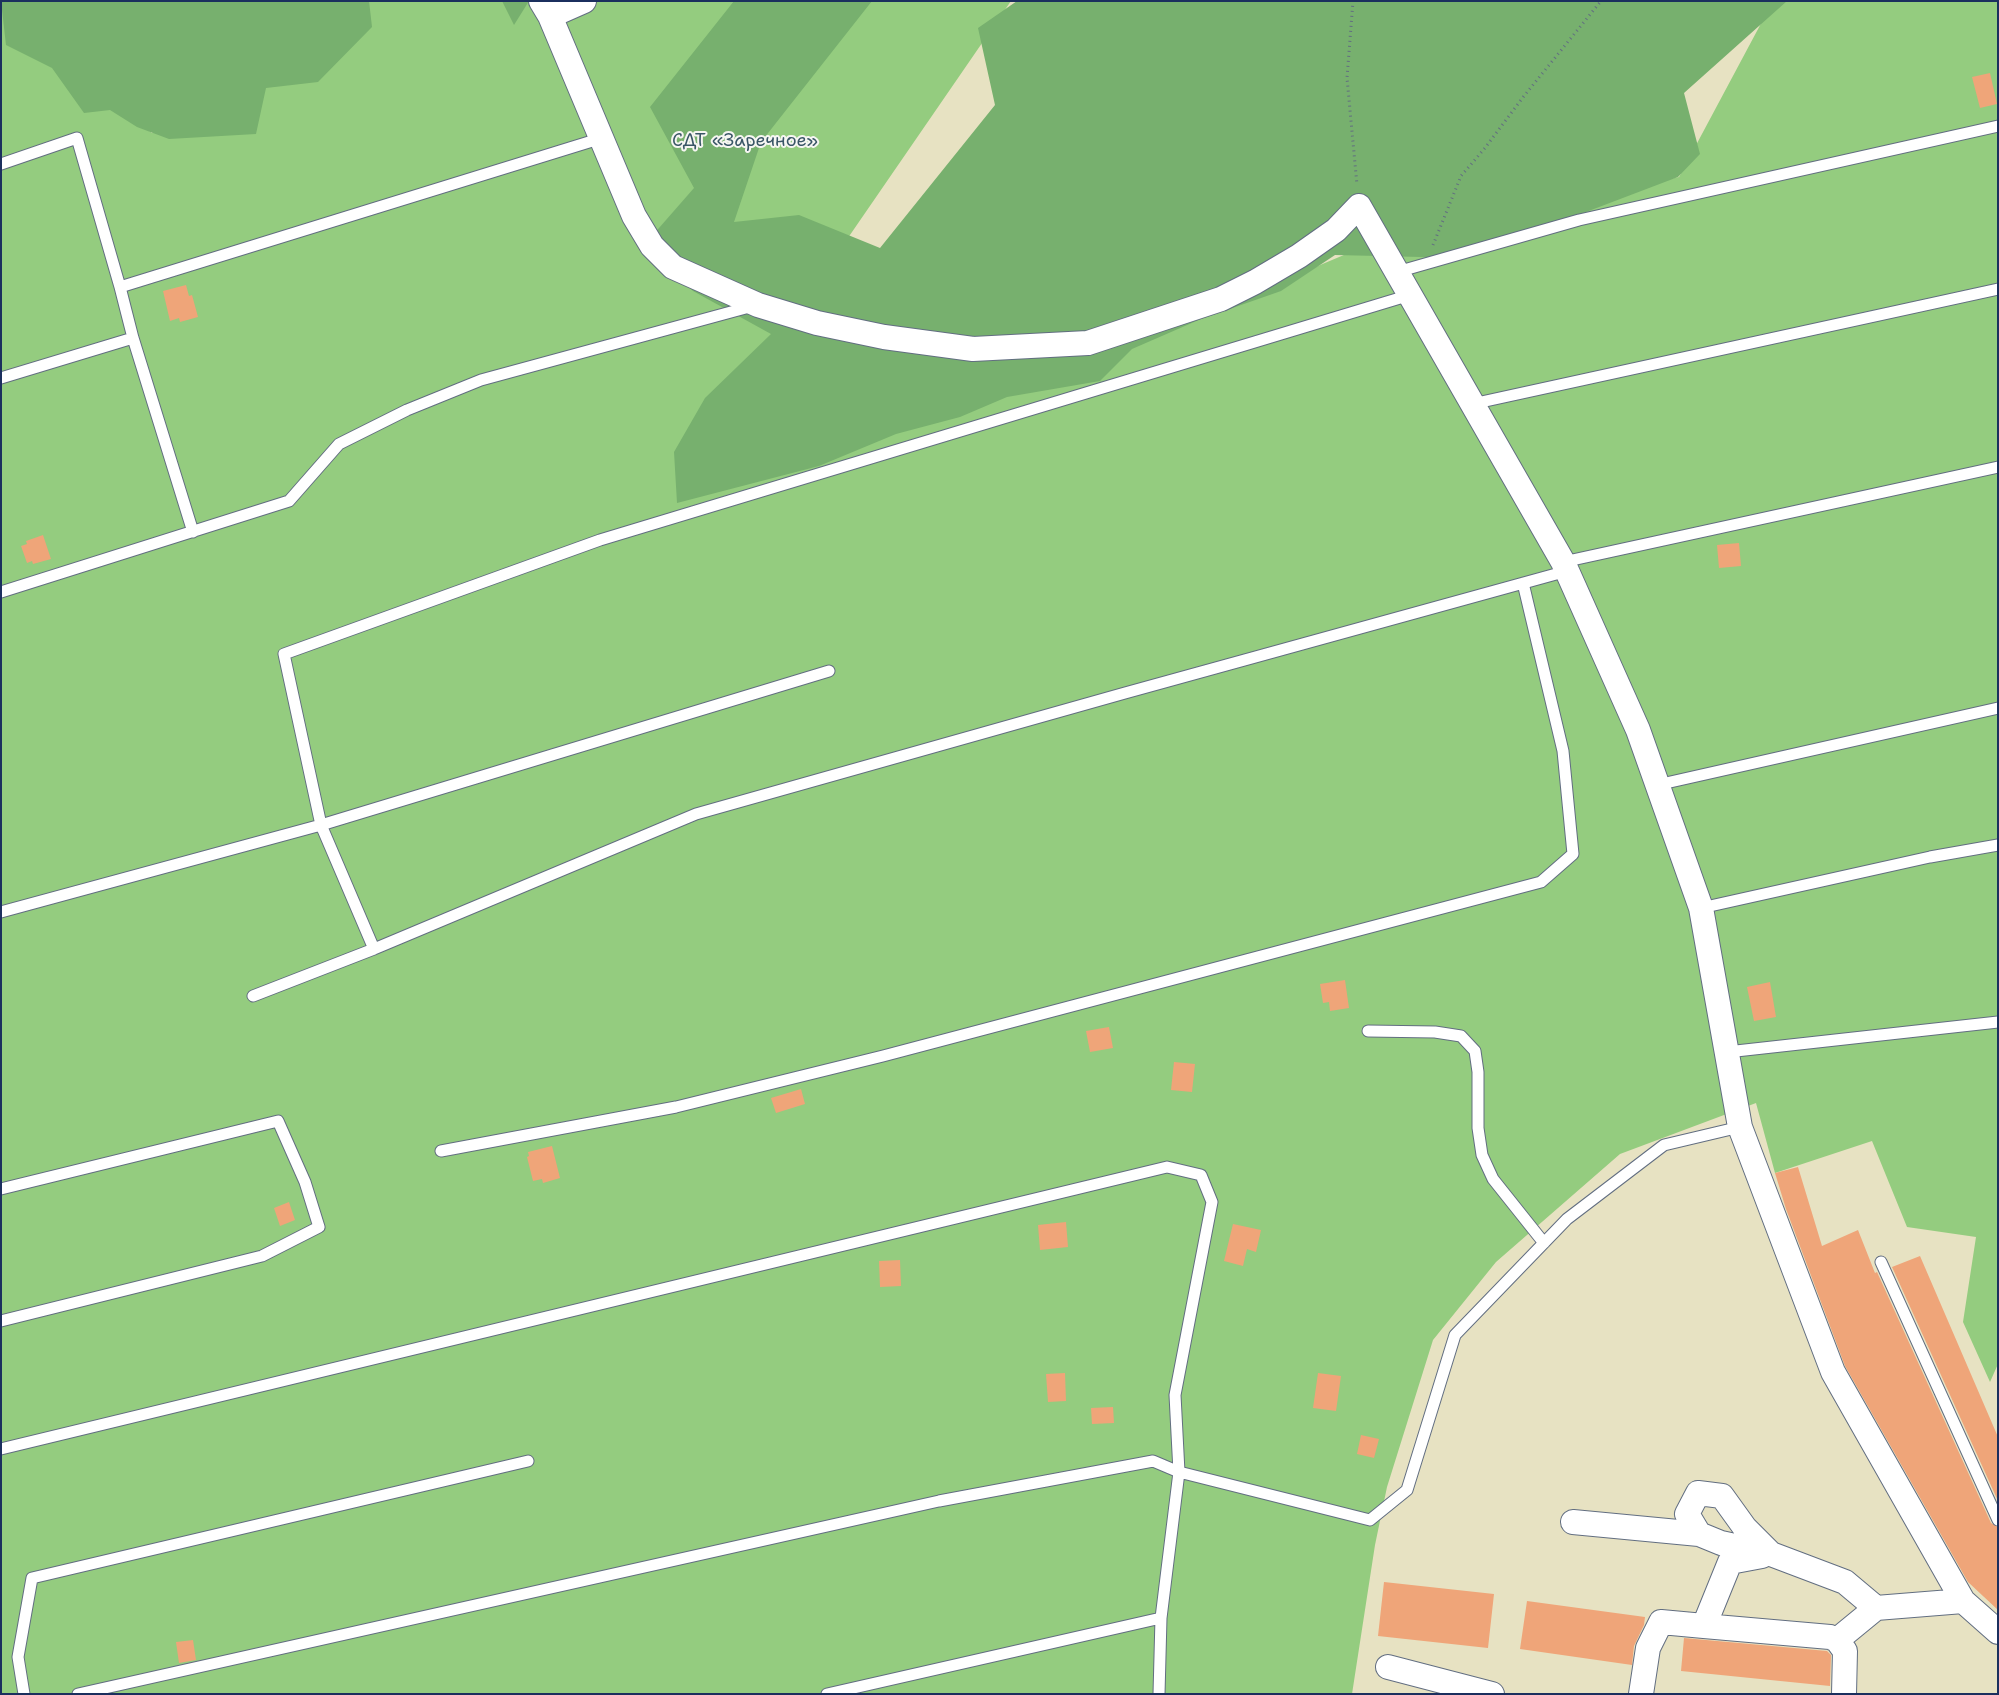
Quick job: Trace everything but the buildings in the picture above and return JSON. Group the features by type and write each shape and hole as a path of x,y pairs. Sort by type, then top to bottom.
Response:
{"street":[{"path":"584,1 546,9 634,216 652,246 673,267 758,305 817,323 884,337 973,349 1088,343 1221,299 1255,282 1299,256 1336,230 1359,206 1565,567 1638,730 1701,908 1740,1127 1833,1372 1964,1601 1998,1632"},
{"path":"1699,1534 1687,1514 1698,1493 1722,1496 1745,1528 1771,1554"},
{"path":"1573,1522 1699,1534 1721,1543 1771,1554 1845,1582 1876,1608"},
{"path":"1704,1626 1730,1562 1771,1554"},
{"path":"1837,1640 1876,1608 1964,1601"},
{"path":"1641,1694 1648,1648 1661,1622 1819,1635 1837,1640 1845,1651 1844,1694"},
{"path":"1388,1667 1492,1694"}],"lane":[{"path":"1397,272 1579,220 1998,126"},
{"path":"1,164 77,138 134,338 193,532"},
{"path":"120,287 602,138"},
{"path":"1472,404 1998,289"},
{"path":"374,949 321,825 284,654 600,540 1410,295"},
{"path":"1,592 290,501 339,444 426,402 481,380 758,305"},
{"path":"1,378 134,338"},
{"path":"253,996 374,949 696,814 1116,695 1523,584 1565,567 1998,467"},
{"path":"441,1151 676,1107 883,1056 1541,882 1573,854 1563,751 1523,584"},
{"path":"1,912 321,825 829,671"},
{"path":"1657,785 1998,708"},
{"path":"1701,908 1930,857 1998,845"},
{"path":"1727,1052 1998,1022"},
{"path":"1368,1031 1435,1032 1461,1036 1475,1051 1478,1072 1478,1128 1482,1155 1492,1179 1544,1243"},
{"path":"1,1189 278,1121 305,1182 318,1227 262,1256 1,1321"},
{"path":"78,1694 939,1501 1154,1461 1179,1472 1370,1520 1407,1490 1454,1335 1567,1219 1664,1145 1740,1127"},
{"path":"1,1450 1166,1167 1201,1175 1212,1202 1175,1395 1179,1472 1161,1618 1159,1694"},
{"path":"1882,1262 1998,1520"},
{"path":"24,1694 18,1657 32,1578 528,1461"},
{"path":"827,1694 1161,1618"}],"path":[{"path":"1353,1 1347,78 1359,206"},
{"path":"1432,246 1461,176 1601,1"}],"green space":[{"name":"СДТ «Заречное»","path":"1,1 32,41 152,133 354,30 358,1 1011,1 788,325 1154,335 1370,244 1679,177 1773,1 1998,1 1998,1364 1990,1382 1963,1322 1976,1237 1907,1227 1872,1141 1775,1173 1756,1103 1620,1154 1496,1262 1433,1340 1387,1487 1375,1545 1352,1694 1,1694"},
{"path":"1,1 369,1 372,27 318,82 266,88 256,134 169,139 137,127 110,110 84,113 52,68 6,45"},
{"path":"502,1 529,1 514,25"},
{"name":"СДТ «Заречное»","path":"734,1 872,1 761,142 734,222 799,215 880,248 995,105 978,28 1017,1 1787,1 1684,93 1700,154 1678,177 1465,258 1335,255 1281,291 1201,319 1132,349 1100,381 1007,397 960,417 896,434 819,466 677,503 674,452 705,398 771,334 693,291 645,244 694,188 650,107"}]}
